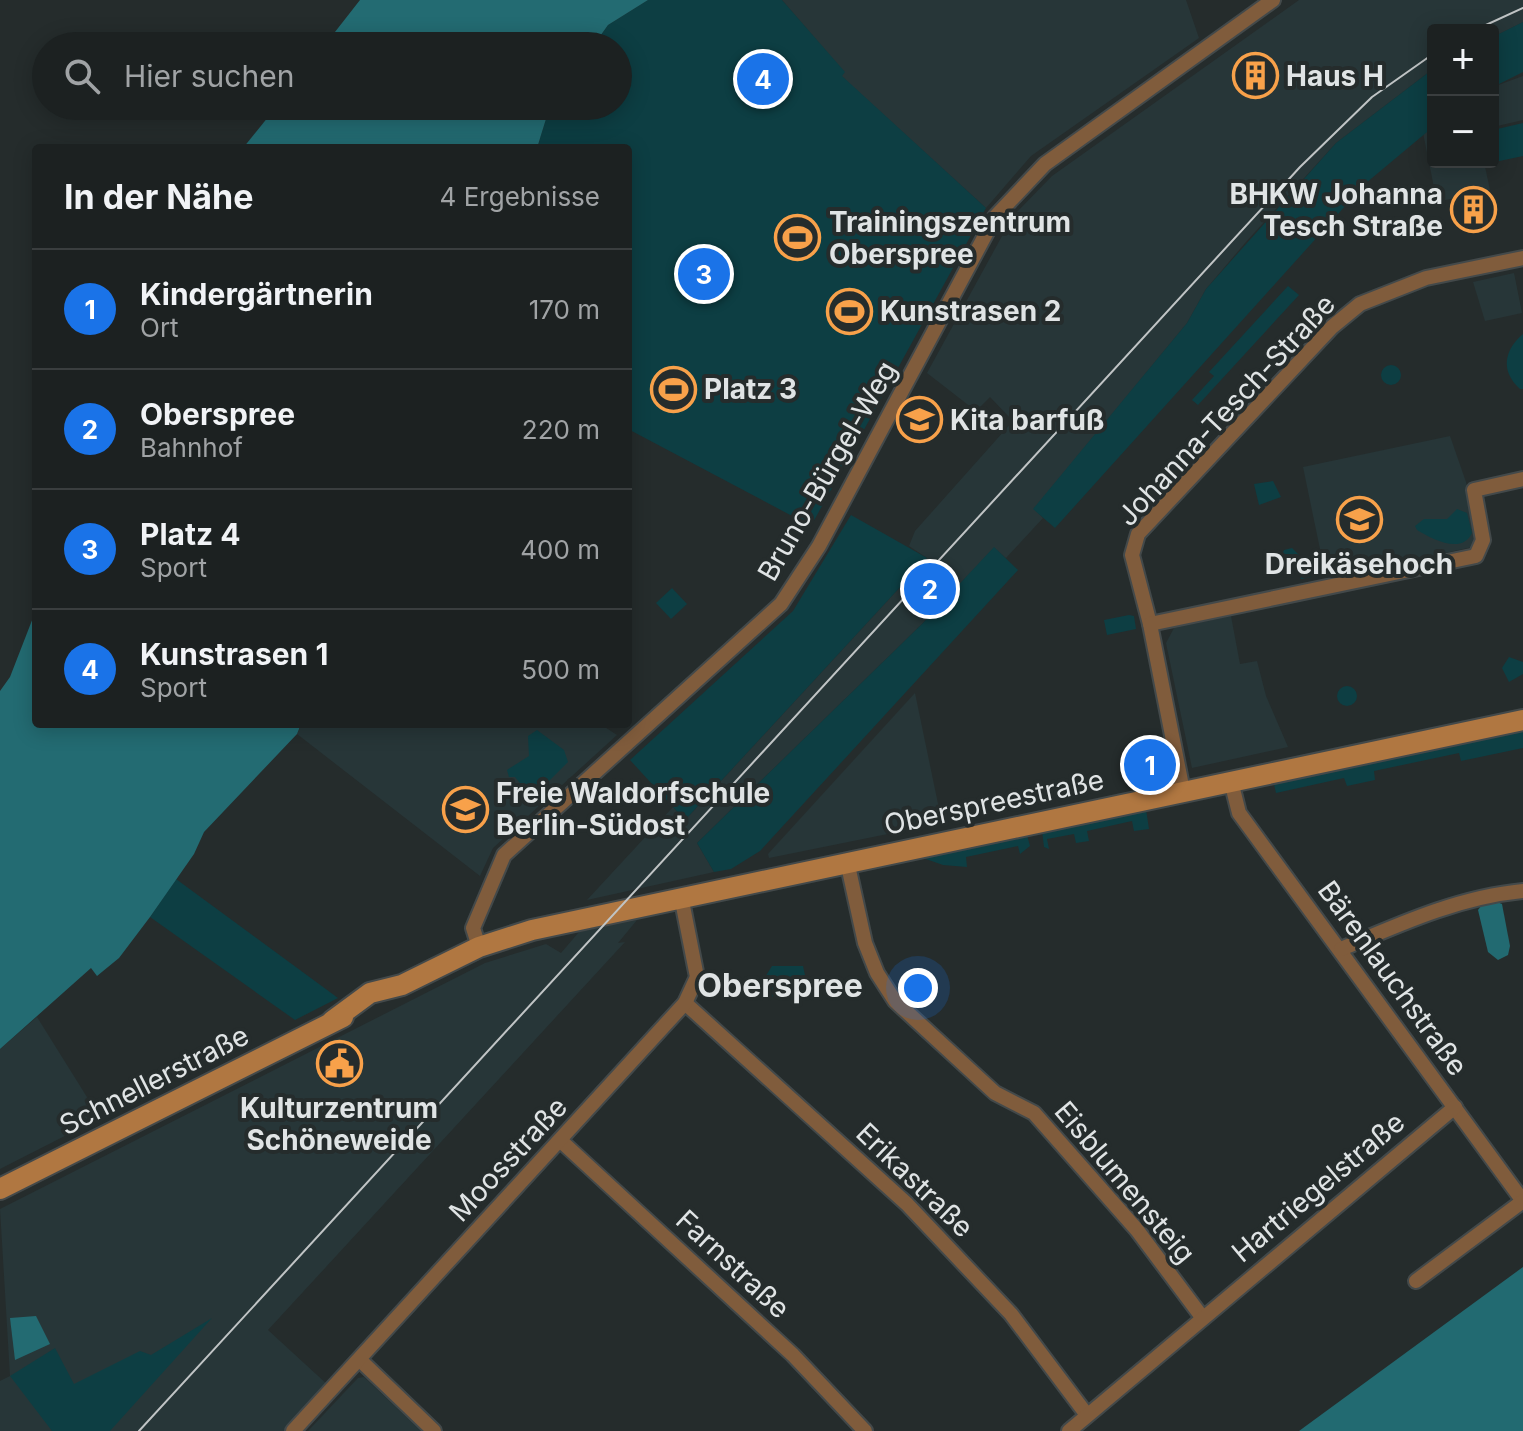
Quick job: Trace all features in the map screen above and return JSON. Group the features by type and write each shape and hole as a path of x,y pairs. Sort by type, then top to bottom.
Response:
{"main road":[{"name":"Oberspreestraße","path":"479,947 522,933 681,896 1523,720"},
{"name":"Schnellerstraße","path":"0,1189 332,1021 376,1005 402,985 479,947"}],"street":[{"name":"Bruno-Bürgel-Weg","path":"479,947 473,928 504,855 781,604 819,546 995,217 1007,201 1045,164 1273,0"},
{"name":"Johanna-Tesch-Straße","path":"1183,791 1150,624 1132,555 1138,534 1332,327 1360,304 1385,291 1426,278 1523,258"},
{"path":"1150,624 1476,556 1483,540 1474,490 1523,479"},
{"name":"Bärenlauchstraße","path":"1231,781 1239,813 1521,1193"},
{"name":"Eisblumensteig","path":"847,861 865,943 877,973 895,1001 995,1093 1034,1113 1137,1230 1202,1317"},
{"path":"1341,949 1421,915 1469,900 1523,891"},
{"name":"Moosstraße","path":"293,1431 685,1003 697,977 681,896"},
{"name":"Erikastraße","path":"685,1003 907,1204 1011,1314 1087,1415"},
{"name":"Hartriegelstraße","path":"1069,1431 1455,1107"},
{"name":"Farnstraße","path":"561,1141 793,1355 865,1431"},
{"path":"1416,1281 1521,1193"},
{"path":"360,1360 434,1431"}],"shaded area":[{"path":"360,0 648,0 608,25 603,32 335,32"},
{"name":"Trainingszentrum Oberspree","path":"648,0 782,0 845,72 842,76 986,208 811,526 632,431 632,144 538,144 546,120 632,120 632,32 603,32 608,25"},
{"path":"782,0 1186,0 1199,38 1031,156 986,208 841,76 844,72"},
{"path":"1299,0 1523,0 1523,22 1499,34 1499,24 1427,24 1427,74 1336,143 1245,243 1206,289 1187,323 1034,509 1043,518 1006,558 994,548 923,623 697,843 714,872 587,900 673,807 685,820 927,558 909,546 915,531 1013,421 990,397 976,411 927,373 1013,216 1052,176"},
{"path":"1523,22 1523,72 1499,84 1499,34"},
{"path":"1427,74 1427,132 1366,183 1055,528 1033,509 1187,323 1206,289 1336,143"},
{"path":"1523,76 1523,120 1499,126 1499,85"},
{"path":"266,120 546,120 538,144 246,144"},
{"path":"1523,123 1523,156 1499,161 1499,129"},
{"path":"1427,130 1427,153 1423,133"},
{"path":"1430,168 1485,168 1490,190 1437,202"},
{"path":"1514,273 1522,313 1485,321 1473,282"},
{"path":"1288,286 1299,295 1198,405 1192,400 1214,376 1209,372"},
{"path":"1523,334 1523,389 1520,389 1509,375 1507,361 1512,347"},
{"path":"1391,365 1398,368 1401,375 1398,382 1391,385 1384,382 1381,375 1384,368"},
{"path":"1450,436 1466,482 1477,538 1473,547 1326,578 1303,467"},
{"path":"1273,481 1281,497 1259,505 1254,484"},
{"path":"1457,509 1467,513 1472,533 1461,543 1438,541 1415,526 1424,519 1447,519"},
{"path":"851,515 927,558 685,820 630,760 793,611"},
{"path":"994,547 1018,570 760,851 731,869 714,872 697,843 923,623"},
{"path":"1292,548 1300,556 1308,555 1308,563 1316,576 1301,579 1297,562 1288,575 1277,566 1284,550"},
{"path":"672,588 687,604 671,619 656,603"},
{"path":"1134,616 1136,629 1107,635 1104,620"},
{"path":"1231,616 1240,664 1257,661 1266,696 1288,747 1192,768 1166,643 1174,628"},
{"path":"32,620 32,728 299,728 204,832 194,854 119,958 97,976 91,968 0,1049 0,691 10,677"},
{"path":"1509,657 1523,662 1523,674 1509,682 1502,668"},
{"path":"1347,686 1354,689 1357,696 1354,703 1347,706 1340,703 1337,696 1340,689"},
{"path":"915,693 942,823 769,858 768,854"},
{"name":"Freie Waldorfschule Berlin-Südost","path":"300,728 606,728 617,735 493,848 480,876 297,734"},
{"path":"1523,729 1523,748 1461,761 1459,753 1374,771 1375,780 1347,786 1344,778 1276,793 1273,780"},
{"path":"537,730 564,750 568,762 547,783 529,794 515,777 509,777 507,770 529,756 528,736"},
{"path":"1146,809 1149,829 1134,831 1132,821 1087,831 1089,841 1076,843 1074,834 1047,839 1049,849 1044,847 1042,831"},
{"path":"1027,835 1030,846 1020,854 1018,846 966,857 967,867 943,865 923,858 925,851"},
{"path":"176,879 338,998 295,1020 150,917"},
{"path":"1497,902 1502,904 1510,946 1508,955 1498,960 1488,952 1478,910 1481,906"},
{"path":"637,920 618,943 625,942 268,1330 329,1386 286,1431 0,1431 0,1381 10,1376 0,1209 485,963 546,944 561,953 579,932"},
{"path":"772,966 803,966 807,984 796,987 785,998 770,996 762,982"},
{"path":"37,1017 100,1118 0,1169 0,1049"},
{"path":"1523,1267 1523,1431 1299,1431"},
{"path":"36,1316 50,1344 15,1360 10,1318"},
{"path":"212,1318 110,1431 52,1431 10,1376 55,1348 74,1384 140,1351 151,1355"},
{"path":"364,1377 421,1431 308,1431 358,1378"}],"tram line":[{"path":"1488,24 1523,8"},
{"path":"139,1431 1300,167 1372,97 1427,58"}],"place":[{"name":"Haus H","path":"1255,76"},
{"name":"Kunstrasen 1","path":"763,79"},
{"name":"BHKW Johanna Tesch Straße","path":"1474,210"},
{"name":"Trainingszentrum Oberspree","path":"798,238"},
{"name":"Platz 4","path":"704,274"},
{"name":"Kunstrasen 2","path":"849,311"},
{"name":"Platz 3","path":"673,389"},
{"name":"Kita barfuß","path":"919,420"},
{"name":"Dreikäsehoch","path":"1359,519"},
{"name":"Oberspree","path":"930,589"},
{"name":"Kindergärtnerin","path":"1150,765"},
{"name":"Freie Waldorfschule Berlin-Südost","path":"465,809"},
{"name":"Kulturzentrum Schöneweide","path":"339,1064"}],"district":[{"name":"Oberspree","path":"780,985"}]}
